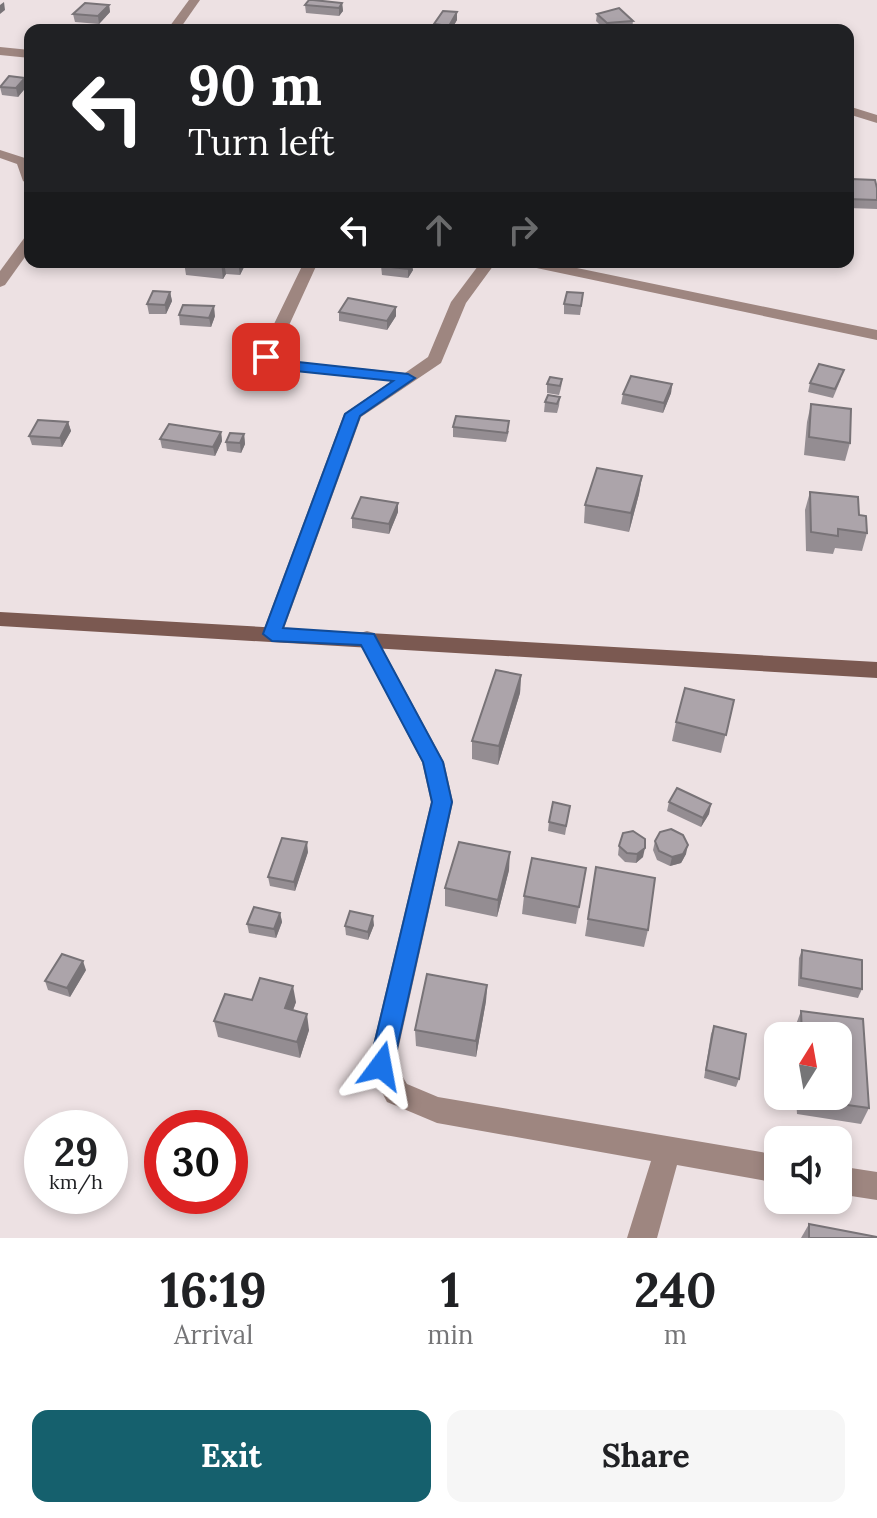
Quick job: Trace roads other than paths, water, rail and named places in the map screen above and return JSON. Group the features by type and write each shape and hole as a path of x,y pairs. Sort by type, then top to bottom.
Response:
{"street":[{"path":"177,24 195,0"},
{"path":"0,51 24,53"},
{"path":"854,109 877,107"},
{"path":"854,111 877,119"},
{"path":"0,154 24,165"},
{"path":"0,282 24,248"},
{"path":"308,268 266,357 276,364 408,378"},
{"path":"272,634 353,414 435,360 459,302 484,268"},
{"path":"556,268 877,335"},
{"path":"0,619 877,670"},
{"path":"367,638 433,762 442,802 381,1066 397,1093 437,1110 764,1167"},
{"path":"642,1238 668,1150"},
{"path":"852,1182 877,1186"}]}
